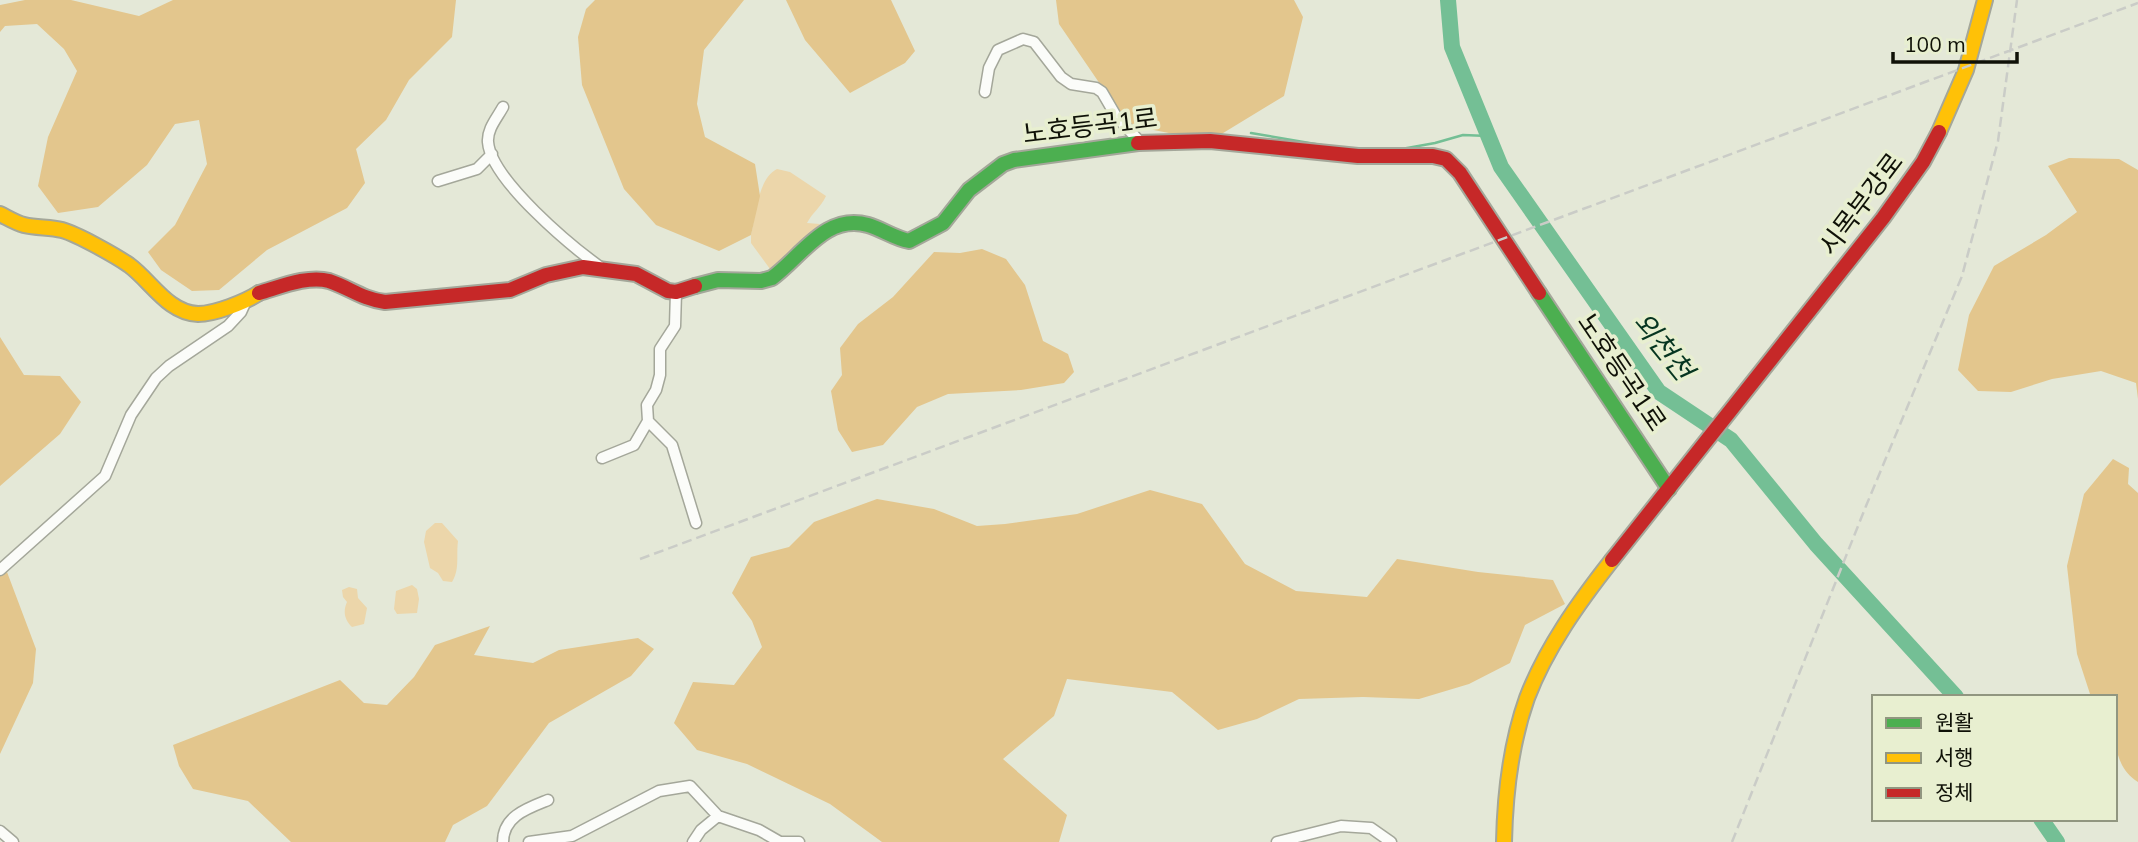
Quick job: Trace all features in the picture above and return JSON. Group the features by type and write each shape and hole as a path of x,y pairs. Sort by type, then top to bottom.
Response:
{"street":[{"name":"시목부강로","path":"1672,486 1883,218 1923,162 1946,120 1966,70 1985,0"},
{"path":"985,92 989,68 998,50 1023,39 1034,42 1061,77 1070,84 1096,88 1102,92 1116,116 1141,142"},
{"path":"503,107 489,129 488,142 511,187 579,253 604,269"},
{"name":"노호등곡1로","path":"676,292 718,280 761,281 772,278 828,228 844,223 867,225 909,241 943,223 970,190 1003,164 1031,157 1141,142 1210,141 1330,154 1433,156 1446,159 1460,173 1672,486"},
{"path":"438,181 477,169 492,154"},
{"path":"0,214 22,225 64,230 129,265 168,301 189,312 200,314 246,301 260,293 313,279 328,281 368,299 385,302 510,290 566,269 583,267 636,274 668,291 676,292 675,326 660,349 660,375 656,390 647,405 648,421 634,445 602,458"},
{"path":"0,570 105,476 131,415 156,378 169,366 228,326 241,312 246,301"},
{"path":"648,421 671,445 696,523"},
{"path":"1504,842 1505,797 1518,733 1527,699 1546,657 1587,592 1672,486"},
{"path":"529,842 572,836 659,791 690,786 718,816 759,830 779,842 799,842"},
{"path":"503,842 503,835 515,814 548,800"},
{"path":"694,842 701,830 718,816"},
{"path":"1277,842 1341,826 1371,828 1391,842"},
{"path":"0,831 13,842"}],"shaded area":[{"path":"25,0 71,0 139,16 173,0 456,0 452,37 409,80 386,120 356,149 365,183 347,208 267,250 219,290 192,291 161,270 148,252 175,225 207,164 199,120 175,124 147,165 98,207 58,213 38,186 48,137 77,71 64,49 37,24 5,26 0,32 0,5"},
{"path":"595,0 744,0 704,50 697,104 705,137 755,164 760,196 751,235 719,251 656,225 624,189 582,85 578,37 586,9"},
{"path":"786,0 891,0 915,51 905,63 850,93 805,40"},
{"path":"1056,0 1294,0 1303,17 1284,96 1210,141 1128,125 1059,24"},
{"path":"2069,158 2119,159 2138,170 2138,399 2136,383 2101,371 2052,379 2011,392 1978,391 1958,370 1969,315 1994,266 2046,235 2077,212 2048,166"},
{"path":"777,169 790,172 826,196 807,223 820,224 786,262 770,269 751,243 751,235 762,189 766,180"},
{"path":"982,249 1006,259 1025,285 1043,341 1068,354 1074,372 1064,383 1021,390 948,394 917,407 883,445 852,452 838,430 831,391 842,375 840,348 858,324 893,297 934,252 960,253"},
{"path":"0,337 24,375 60,376 81,402 60,434 0,486"},
{"path":"2113,459 2129,468 2128,484 2138,493 2138,782 2122,765 2118,755 2117,695 2090,695 2077,654 2067,566 2084,494"},
{"path":"1150,490 1202,504 1245,564 1296,591 1367,597 1397,559 1553,580 1565,604 1525,625 1510,663 1469,684 1419,699 1299,699 1257,719 1218,730 1172,692 1067,679 1054,716 1003,759 1067,815 1059,842 882,842 830,804 747,764 697,750 674,723 693,682 734,685 762,647 752,621 732,593 751,557 789,547 814,522 877,499 934,509 977,526 1005,524 1077,514"},
{"path":"435,523 442,523 458,541 457,567 452,582 443,581 438,573 430,568 424,542 426,531"},
{"path":"7,572 36,649 33,683 0,754 0,576"},
{"path":"412,585 417,589 419,599 417,613 397,614 394,609 396,591"},
{"path":"349,587 357,589 358,598 367,608 364,624 352,627 345,615 347,602 342,590"},
{"path":"490,626 474,655 533,663 559,650 638,638 654,649 631,676 549,723 487,806 453,825 445,842 291,842 248,801 193,789 179,766 173,745 340,680 364,703 387,705 414,677 435,645"}],"waterway":[{"name":"외천천","path":"1448,0 1452,47 1501,167 1659,392 1731,440 1816,544 1954,695"},
{"path":"1251,133 1327,146"},
{"path":"1396,150 1463,135 1488,136"},
{"name":"외천천","path":"2042,821 2057,842"}],"railway":[{"path":"1732,842 1866,506 1962,276 1998,141 2017,0"},
{"path":"640,559 2138,3"}],"traffic: fast":[{"path":"695,286 718,280 761,281 772,278 816,239 840,225 868,225 909,241 943,223 969,190 1003,164 1014,160 1138,143"},
{"path":"1539,293 1669,489"}],"traffic: slow":[{"path":"1939,132 1966,70 1985,0"},
{"path":"0,214 24,225 62,230 77,236 129,265 160,295 187,312 213,312 238,304 259,293"},
{"path":"1504,842 1510,769 1527,698 1564,626 1612,560"}],"traffic: jam":[{"path":"1612,560 1883,218 1923,162 1939,132"},
{"path":"1138,143 1210,141 1358,156 1433,156 1446,159 1460,173 1539,293"},
{"path":"259,293 294,282 321,280 385,302 510,290 546,275 583,267 636,274 668,291 676,292 695,286"}]}
